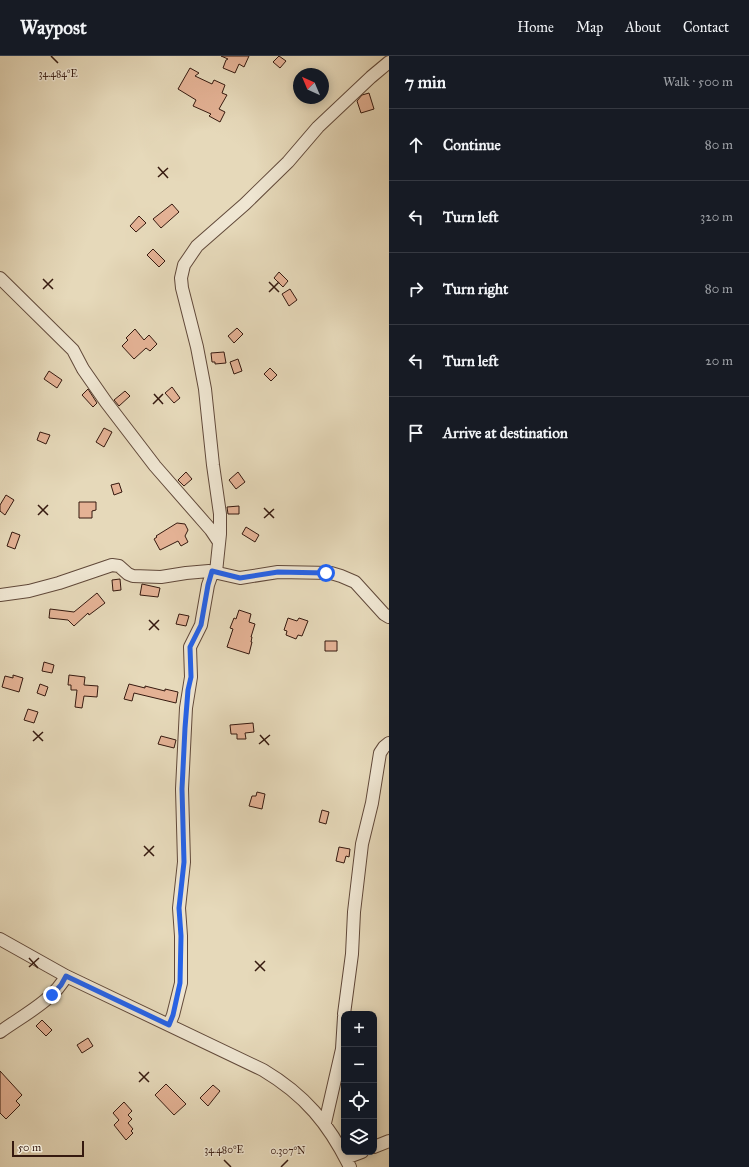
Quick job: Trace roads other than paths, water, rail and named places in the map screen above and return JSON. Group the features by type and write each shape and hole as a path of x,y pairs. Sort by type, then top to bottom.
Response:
{"street":[{"path":"169,1025 173,1015 180,983 181,936 179,908 184,862 182,789 188,690 191,677 190,647 201,625 208,585 214,572 221,527 205,388 181,278 184,265 197,246 245,204 288,162 318,127 389,62"},
{"path":"0,278 73,350 83,369 115,414 155,466 211,530 219,542"},
{"path":"0,595 29,591 44,587 112,565 119,566 128,574 133,576 162,578 186,573 214,572 240,578 267,573 293,571 336,574 355,582 389,617"},
{"path":"344,1011 352,954 354,912 362,844 372,803 380,753 389,743"},
{"path":"0,939 66,976 276,1077 309,1105 325,1124 335,1137 348,1163 358,1155"},
{"path":"0,1032 52,995 61,985 66,976"},
{"path":"325,1124 342,1047"},
{"path":"377,1146 389,1141"}]}
